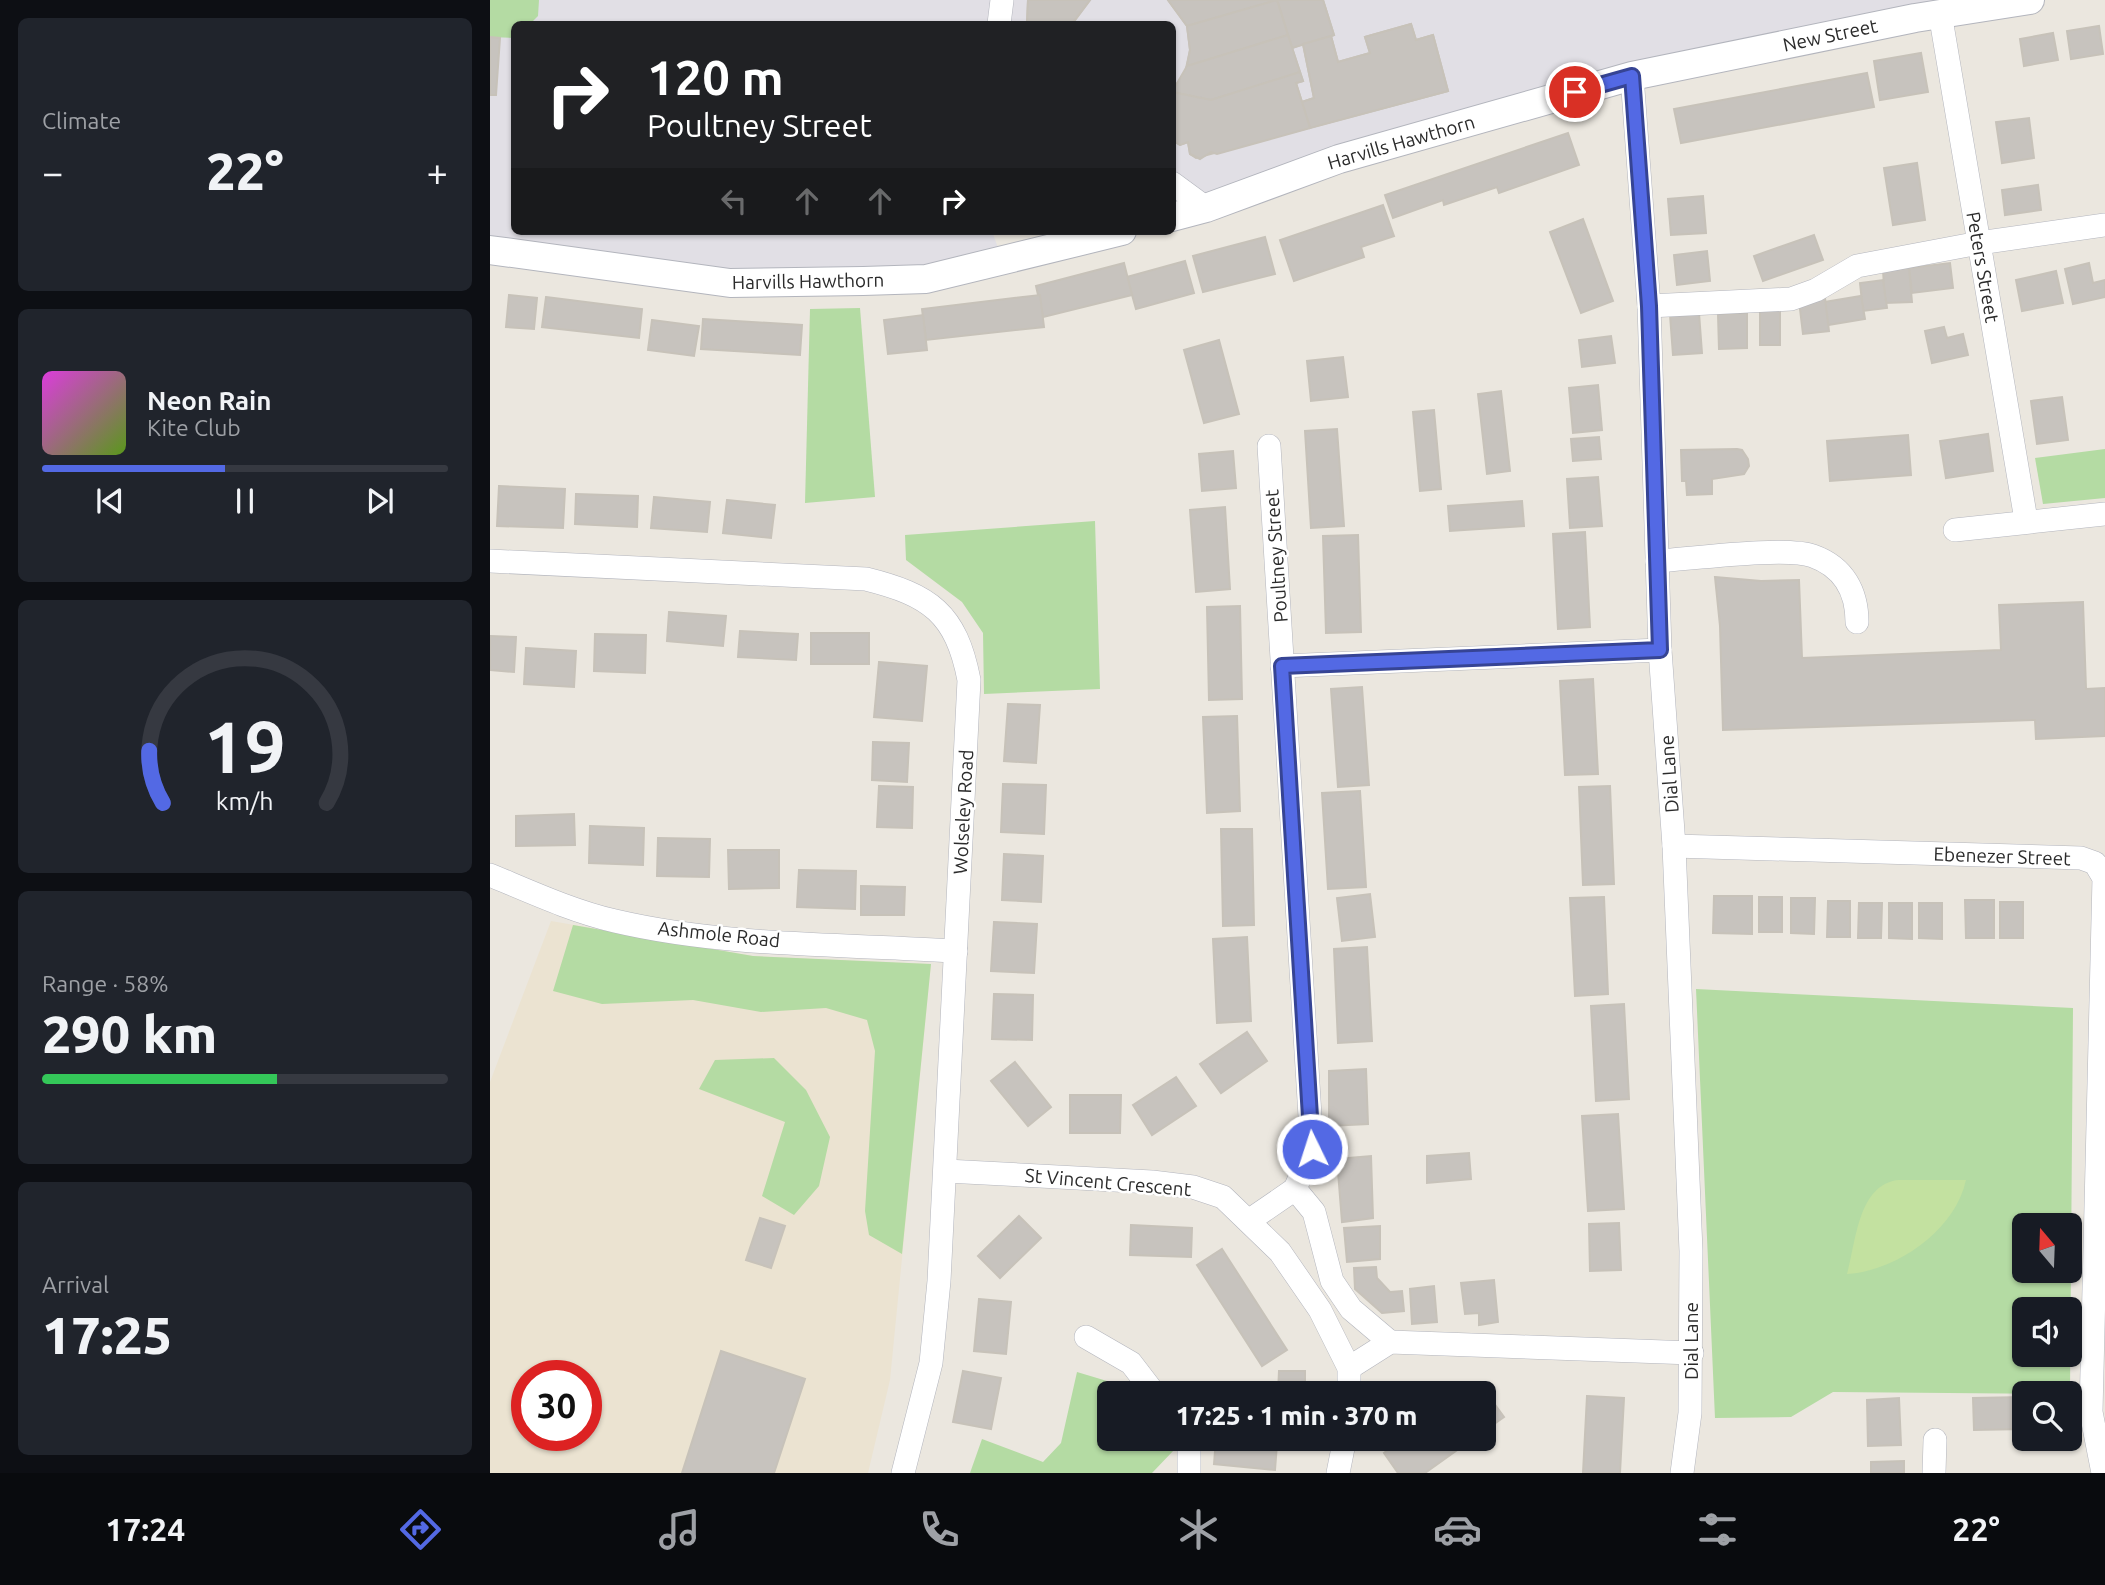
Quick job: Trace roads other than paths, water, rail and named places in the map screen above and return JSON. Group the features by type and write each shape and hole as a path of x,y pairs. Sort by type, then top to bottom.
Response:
{"street":[{"path":"999,21 1002,0"},
{"name":"New Street","path":"1632,76 1940,13 2030,0"},
{"name":"Peters Street","path":"1940,13 2026,520"},
{"name":"Harvills Hawthorn","path":"1176,216 1206,208 1339,159 1632,76"},
{"name":"Dial Lane","path":"1632,76 1649,306 1660,650 1674,846 1691,1251 1690,1412 1682,1473"},
{"path":"1176,186 1206,208"},
{"path":"1649,306 1791,299 1816,290 1857,266 1979,243 2105,225"},
{"name":"Harvills Hawthorn","path":"490,250 730,283 888,281 926,279 1106,235"},
{"name":"Poultney Street","path":"1269,446 1312,1149 1295,1189"},
{"path":"1955,530 2026,520 2105,514"},
{"path":"1657,561 1789,553 1814,556 1852,586 1857,601 1857,622"},
{"name":"Wolseley Road","path":"490,561 853,578 898,587 927,602 948,623 962,648 968,680 946,1171 931,1363 903,1473"},
{"path":"1282,666 1660,650"},
{"name":"Ebenezer Street","path":"1674,846 2081,858 2095,863 2104,878 2091,1412 2103,1473"},
{"name":"Ashmole Road","path":"490,874 544,898 615,921 703,936 956,951"},
{"name":"St Vincent Crescent","path":"946,1171 1152,1182 1193,1187 1223,1197 1250,1220 1280,1252 1320,1310 1349,1368 1349,1381"},
{"path":"1250,1220 1295,1189 1314,1212 1332,1281 1351,1309 1390,1342"},
{"path":"1086,1337 1131,1363 1145,1381"},
{"path":"1349,1368 1390,1342 1692,1353"},
{"path":"1934,1473 1936,1440"},
{"path":"1189,1451 1189,1473"},
{"path":"1338,1473 1342,1451"}]}
